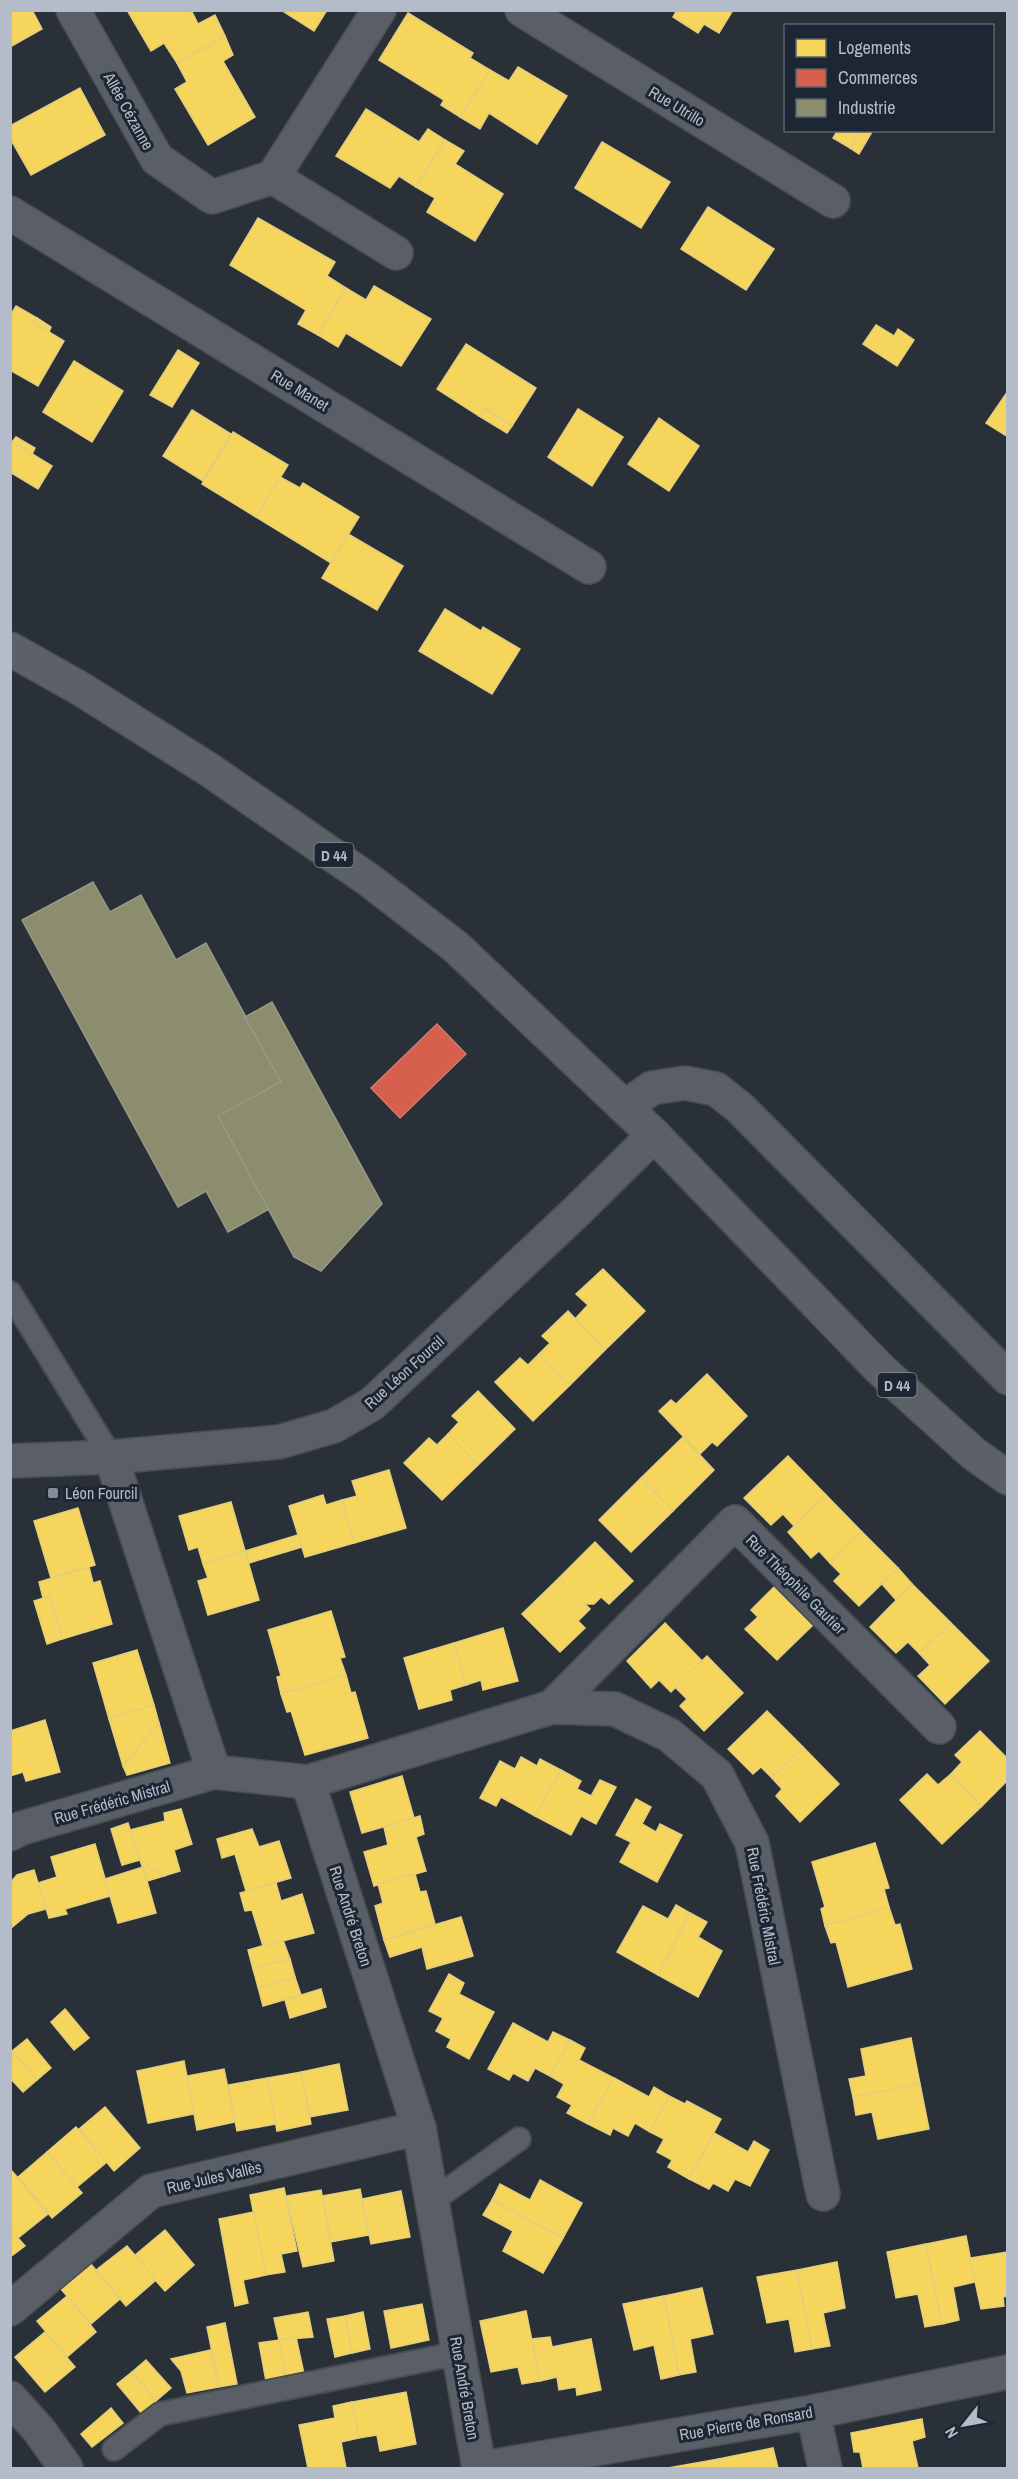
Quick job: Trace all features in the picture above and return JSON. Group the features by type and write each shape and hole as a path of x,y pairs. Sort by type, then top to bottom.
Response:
{"main road":[{"name":"D 44","path":"10,649 81,689 208,769 369,880 456,947 626,1107 880,1369 974,1454 1008,1478"}],"street":[{"name":"Allée Cézanne","path":"73,10 157,159 212,197 273,177"},
{"path":"379,10 273,177 396,253"},
{"name":"Rue Utrillo","path":"522,10 833,201"},
{"name":"Rue Manet","path":"10,213 589,567"},
{"path":"626,1107 652,1088 685,1083 716,1089 740,1108 1008,1378"},
{"name":"Rue Léon Fourcil","path":"10,1461 111,1457 279,1442 334,1426 372,1404 577,1211 654,1135"},
{"path":"111,1457 214,1772 308,1782"},
{"name":"Rue Théophile Gautier","path":"552,1707 735,1522 939,1727"},
{"name":"Rue Frédéric Mistral","path":"308,1782 552,1707 615,1709 669,1735 717,1775 752,1843 823,2194"},
{"name":"Rue Frédéric Mistral","path":"10,1834 22,1828 214,1772"},
{"name":"Rue André Breton","path":"308,1782 419,2128 481,2469"},
{"name":"Rue Jules Vallès","path":"10,2309 151,2191 419,2128"},
{"name":"Rue Pierre de Ronsard","path":"481,2469 813,2412 1008,2372"},
{"path":"10,2398 39,2430 66,2469"},
{"path":"813,2412 825,2469"}],"lane":[{"path":"10,1293 111,1457"},
{"path":"432,2201 519,2139"},
{"path":"114,2449 160,2414 459,2353"}],"building: Logements":[{"path":"10,10 32,10 42,29 10,47"},
{"path":"127,10 191,10 198,24 215,15 225,36 177,63 164,43 151,51"},
{"path":"281,10 327,10 314,31"},
{"path":"677,10 733,10 719,33 704,24 698,33 673,17"},
{"path":"408,13 473,53 470,58 490,70 460,117 441,105 444,100 379,60"},
{"path":"225,36 233,55 223,61 255,117 208,145 175,89 187,82 177,63"},
{"path":"518,67 567,96 537,144 489,113 480,129 460,117 490,70 509,81"},
{"path":"80,88 105,135 31,175 10,138 10,126"},
{"path":"366,109 419,142 428,129 445,140 416,187 399,176 390,188 336,156"},
{"path":"837,132 860,132 850,148 833,138"},
{"path":"860,132 872,132 859,154 850,148"},
{"path":"445,140 464,151 455,164 503,194 475,241 427,212 435,198 416,187"},
{"path":"602,142 670,182 641,228 575,188"},
{"path":"708,207 774,249 746,290 681,249"},
{"path":"258,218 335,262 327,276 346,288 318,335 298,324 306,310 230,265"},
{"path":"374,286 431,319 401,366 346,333 338,347 318,335 346,288 366,300"},
{"path":"16,306 37,318 34,323 64,341 38,386 10,370 10,316"},
{"path":"37,318 51,327 49,332 34,323"},
{"path":"876,325 894,336 898,329 914,340 897,366 863,344"},
{"path":"466,344 536,388 512,426 484,408 479,416 437,389"},
{"path":"178,350 199,363 172,407 150,395"},
{"path":"74,361 123,391 92,442 43,412"},
{"path":"1008,391 1008,437 986,423"},
{"path":"484,408 512,426 507,433 479,416"},
{"path":"578,409 623,437 592,486 548,457"},
{"path":"192,410 231,434 203,481 163,456"},
{"path":"659,418 699,446 669,491 628,464"},
{"path":"233,432 288,465 256,517 202,484"},
{"path":"16,437 35,448 32,454 12,442"},
{"path":"11,441 52,466 38,489 10,472"},
{"path":"280,477 300,488 303,483 359,517 331,563 256,517"},
{"path":"348,534 403,566 377,610 322,578"},
{"path":"445,609 481,631 483,627 520,649 492,694 419,651"},
{"path":"603,1269 645,1311 605,1350 575,1319 588,1305 576,1294"},
{"path":"568,1311 605,1350 570,1385 539,1354 550,1343 542,1336"},
{"path":"539,1354 570,1385 533,1421 495,1382 520,1358 528,1365"},
{"path":"707,1374 747,1416 717,1446 712,1442 700,1454 659,1411 671,1400 676,1404"},
{"path":"478,1391 515,1429 478,1465 448,1434 459,1422 452,1416"},
{"path":"448,1434 478,1465 442,1500 404,1463 429,1438 437,1445"},
{"path":"683,1437 714,1470 673,1511 641,1478"},
{"path":"788,1456 826,1495 794,1526 783,1514 771,1525 744,1498"},
{"path":"389,1470 406,1528 354,1543 342,1500 357,1496 352,1481"},
{"path":"641,1478 673,1511 631,1552 599,1520"},
{"path":"323,1495 326,1505 342,1500 354,1543 305,1557 289,1506"},
{"path":"826,1495 862,1532 830,1563 819,1551 811,1558 788,1532"},
{"path":"231,1502 245,1551 203,1564 198,1547 189,1550 179,1516"},
{"path":"78,1508 95,1565 51,1578 34,1521"},
{"path":"862,1532 898,1568 859,1606 834,1581 841,1574 830,1563"},
{"path":"298,1535 302,1547 249,1563 245,1551"},
{"path":"595,1542 633,1581 609,1604 601,1597 594,1604 584,1604 559,1578"},
{"path":"245,1551 259,1600 208,1615 198,1581 208,1578 203,1564"},
{"path":"89,1567 93,1583 100,1581 112,1624 62,1639 50,1596 43,1598 39,1582"},
{"path":"898,1568 912,1584 896,1600 882,1584"},
{"path":"559,1578 590,1609 578,1621 585,1628 560,1652 522,1614"},
{"path":"912,1584 951,1623 919,1653 908,1642 896,1653 870,1627"},
{"path":"776,1585 814,1624 777,1660 745,1629 758,1617 751,1610"},
{"path":"50,1596 62,1639 47,1644 34,1601"},
{"path":"331,1611 345,1657 340,1658 346,1675 281,1694 277,1677 281,1676 268,1630"},
{"path":"665,1623 702,1661 671,1692 659,1680 651,1688 627,1661"},
{"path":"951,1623 989,1661 945,1704 918,1676 930,1665 919,1653"},
{"path":"503,1628 518,1681 483,1690 481,1680 466,1685 454,1643"},
{"path":"454,1643 466,1685 450,1690 452,1700 419,1709 404,1658"},
{"path":"137,1650 154,1705 109,1719 93,1663"},
{"path":"707,1656 743,1693 704,1731 680,1706 687,1699 675,1687"},
{"path":"346,1675 351,1693 355,1692 368,1738 305,1755 291,1711 287,1712 281,1694"},
{"path":"154,1705 159,1723 123,1766 109,1719"},
{"path":"767,1711 803,1747 772,1778 761,1767 753,1774 728,1749"},
{"path":"45,1720 60,1772 26,1781 23,1772 10,1776 10,1731"},
{"path":"159,1723 170,1763 127,1775 123,1766"},
{"path":"980,1731 1008,1759 1008,1780 982,1806 951,1774 962,1762 955,1755"},
{"path":"803,1747 839,1784 800,1822 776,1796 782,1789 772,1778"},
{"path":"521,1757 537,1766 540,1759 561,1770 535,1816 501,1797 496,1806 480,1798 500,1761 515,1769"},
{"path":"561,1770 581,1781 577,1789 591,1796 600,1780 616,1787 596,1824 581,1816 571,1835 535,1816"},
{"path":"927,1774 938,1785 951,1774 982,1806 942,1844 900,1800"},
{"path":"402,1776 414,1818 362,1833 350,1792"},
{"path":"636,1799 651,1807 642,1824 656,1832 660,1824 682,1835 657,1882 620,1862 631,1842 616,1835"},
{"path":"181,1809 192,1844 174,1850 180,1871 164,1876 140,1860 130,1830 165,1821 164,1813"},
{"path":"420,1816 424,1834 416,1837 426,1871 374,1886 364,1852 388,1845 384,1827"},
{"path":"128,1823 140,1860 122,1865 111,1829"},
{"path":"252,1829 259,1847 279,1841 291,1878 246,1891 235,1854 222,1858 217,1839"},
{"path":"875,1843 889,1888 884,1889 889,1907 825,1926 821,1909 825,1907 812,1862"},
{"path":"95,1844 110,1896 65,1909 67,1914 49,1918 38,1883 57,1877 51,1857"},
{"path":"140,1860 164,1876 147,1881"},
{"path":"143,1867 156,1913 118,1923 105,1879"},
{"path":"34,1870 46,1909 28,1914 10,1929 10,1883 17,1875"},
{"path":"415,1874 420,1892 426,1891 435,1924 384,1940 375,1906 383,1903 378,1884"},
{"path":"276,1883 281,1901 302,1894 314,1933 263,1946 252,1910 245,1911 240,1893"},
{"path":"676,1905 690,1913 658,1975 617,1952 643,1906 668,1919"},
{"path":"889,1907 895,1925 900,1924 912,1969 848,1987 836,1942 831,1943 825,1926"},
{"path":"690,1913 707,1922 698,1937 722,1951 698,1997 658,1975"},
{"path":"461,1917 473,1956 427,1969 422,1947 390,1957 384,1940"},
{"path":"283,1940 290,1959 253,1969 248,1950"},
{"path":"290,1959 295,1977 258,1987 253,1969"},
{"path":"449,1974 464,1983 459,1994 494,2012 469,2059 447,2047 451,2039 436,2031 443,2018 429,2011"},
{"path":"295,1977 301,1995 263,2006 258,1987"},
{"path":"321,1989 326,2007 290,2018 285,2000"},
{"path":"65,2009 89,2038 74,2050 51,2022"},
{"path":"513,2023 548,2042 553,2032 570,2040 550,2076 535,2068 528,2081 513,2073 509,2080 488,2069"},
{"path":"911,2038 920,2084 853,2097 849,2079 866,2076 861,2049"},
{"path":"27,2039 51,2068 37,2080 12,2051"},
{"path":"570,2040 585,2048 579,2060 614,2078 588,2124 567,2113 572,2105 557,2097 564,2084 550,2076"},
{"path":"12,2051 37,2080 23,2092 10,2078"},
{"path":"184,2061 194,2114 148,2123 137,2071"},
{"path":"339,2064 348,2110 310,2117 301,2072"},
{"path":"224,2069 235,2122 197,2130 187,2076"},
{"path":"301,2072 311,2124 277,2131 267,2078"},
{"path":"267,2078 276,2124 237,2131 228,2085"},
{"path":"614,2078 649,2097 654,2087 669,2096 650,2132 635,2123 628,2136 613,2128 610,2135 588,2124"},
{"path":"920,2084 929,2129 878,2139 872,2112 856,2115 853,2097"},
{"path":"669,2096 685,2104 687,2101 721,2119 689,2179 668,2167 672,2160 657,2152 664,2139 650,2132"},
{"path":"105,2107 140,2148 114,2171 79,2129"},
{"path":"76,2127 107,2162 77,2187 47,2152"},
{"path":"714,2133 748,2152 754,2141 769,2150 750,2186 735,2179 728,2191 713,2183 709,2189 689,2179"},
{"path":"47,2152 82,2193 52,2218 18,2177"},
{"path":"12,2171 48,2214 18,2238 10,2229 10,2173"},
{"path":"540,2180 582,2203 563,2238 492,2200 500,2184 530,2200"},
{"path":"284,2188 297,2251 281,2254 285,2272 266,2275 250,2195"},
{"path":"360,2189 369,2235 331,2242 322,2196"},
{"path":"321,2190 334,2261 303,2267 286,2196"},
{"path":"401,2191 410,2237 371,2244 362,2199"},
{"path":"492,2200 563,2238 543,2273 503,2251 513,2231 483,2215"},
{"path":"254,2212 266,2275 243,2280 248,2303 235,2306 219,2219"},
{"path":"10,2229 25,2246 10,2257"},
{"path":"165,2230 194,2265 165,2291 134,2256"},
{"path":"966,2236 975,2282 953,2287 959,2320 942,2324 926,2244"},
{"path":"926,2244 942,2324 925,2327 918,2294 896,2298 887,2252"},
{"path":"127,2246 156,2280 126,2306 96,2270"},
{"path":"1008,2252 1008,2296 1003,2297 1004,2306 981,2309 970,2258"},
{"path":"837,2262 845,2308 823,2313 830,2346 812,2349 797,2270"},
{"path":"90,2263 120,2299 91,2324 61,2289"},
{"path":"797,2270 812,2349 795,2352 789,2319 767,2323 757,2277"},
{"path":"702,2288 713,2334 690,2339 696,2372 679,2375 664,2296"},
{"path":"67,2296 96,2332 67,2357 37,2321"},
{"path":"664,2296 679,2375 661,2379 654,2345 634,2350 623,2304"},
{"path":"422,2304 429,2340 391,2348 384,2311"},
{"path":"526,2311 540,2381 522,2384 518,2367 491,2372 480,2321"},
{"path":"308,2312 313,2337 279,2340 274,2318"},
{"path":"363,2312 370,2349 352,2353 345,2316"},
{"path":"345,2316 352,2353 335,2357 327,2319"},
{"path":"225,2323 237,2384 219,2387 207,2327"},
{"path":"45,2332 75,2367 45,2392 15,2357"},
{"path":"296,2337 304,2374 286,2377 279,2340"},
{"path":"550,2337 552,2347 591,2339 601,2390 577,2395 576,2387 559,2390 557,2377 540,2381 532,2339"},
{"path":"279,2340 286,2377 266,2381 259,2343"},
{"path":"211,2350 219,2387 187,2393 181,2371 171,2359"},
{"path":"146,2360 171,2388 156,2401 132,2372"},
{"path":"132,2372 156,2401 142,2414 117,2384"},
{"path":"406,2392 416,2444 380,2451 377,2435 359,2438 352,2402"},
{"path":"352,2402 359,2438 341,2442 346,2468 308,2468 299,2425 335,2418 333,2406"},
{"path":"111,2408 123,2423 92,2447 81,2434"},
{"path":"922,2419 925,2437 912,2441 918,2468 863,2468 860,2452 854,2452 851,2433"},
{"path":"773,2448 778,2468 720,2468 718,2459"},
{"path":"718,2459 720,2468 668,2468"}],"building: Commerces":[{"path":"437,1024 466,1054 400,1118 371,1088"}],"building: Industrie":[{"path":"93,882 110,912 141,895 176,960 206,943 281,1082 218,1116 269,1209 228,1232 206,1191 178,1207 22,920"},
{"path":"272,1002 382,1204 321,1271 294,1257 218,1116 281,1082 245,1017"}],"place":[{"name":"Léon Fourcil","path":"53,1493"}]}
